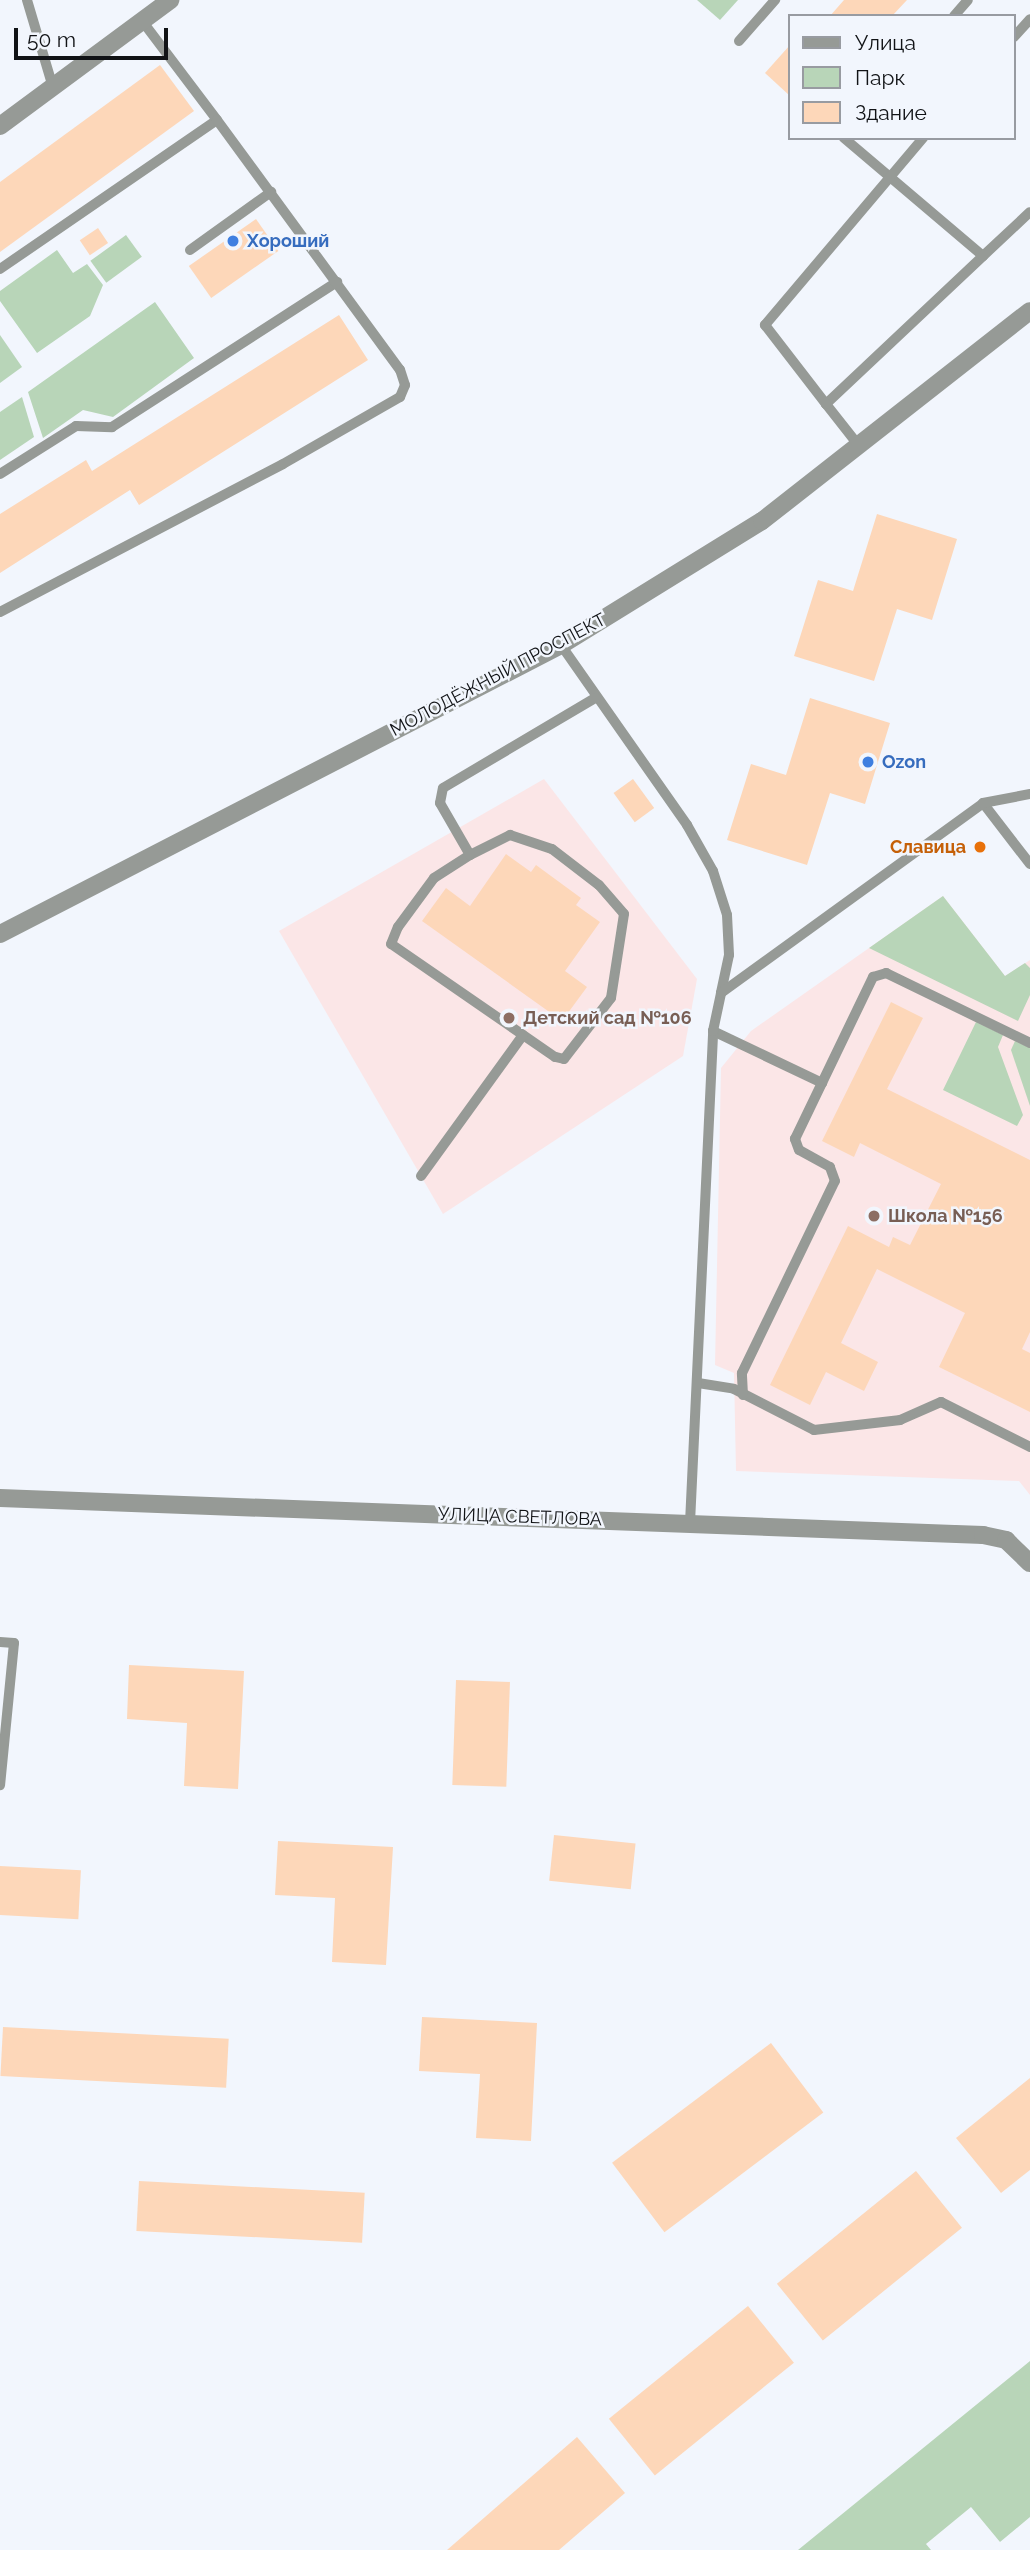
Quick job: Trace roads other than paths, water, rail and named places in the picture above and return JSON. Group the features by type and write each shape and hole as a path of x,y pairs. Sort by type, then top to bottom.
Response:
{"street":[{"path":"0,126 170,0"},
{"name":"МОЛОДЁЖНЫЙ ПРОСПЕКТ","path":"0,934 561,645 762,521 1030,311"},
{"name":"УЛИЦА СВЕТЛОВА","path":"0,1498 983,1535 1006,1540 1030,1563"}],"lane":[{"path":"27,0 53,87"},
{"path":"739,41 775,0"},
{"path":"956,14 968,0"},
{"path":"1016,35 1030,19"},
{"path":"0,612 400,397 405,385 400,370 337,282 142,21"},
{"path":"0,270 216,120"},
{"path":"846,140 983,256"},
{"path":"859,446 765,325 921,140"},
{"path":"190,250 271,192"},
{"path":"827,404 1030,212"},
{"path":"0,474 76,426 111,427 337,282"},
{"path":"561,645 595,698 687,825 713,871 727,915 730,955 713,1031 690,1523"},
{"path":"470,855 440,803 443,788 595,698"},
{"path":"721,993 983,803 1030,794"},
{"path":"983,803 1030,864"},
{"path":"510,835 552,849 599,885 625,918 611,998 571,1055 555,1057 391,944 398,927 435,878 470,855 510,835"},
{"path":"743,1395 742,1373 835,1181 830,1167 794,1146 822,1083 878,973 1030,1043"},
{"path":"713,1031 822,1083"},
{"path":"421,1176 523,1035"},
{"path":"698,1383 743,1395 814,1430 900,1420 941,1402 1030,1447"},
{"path":"0,1642 14,1643 0,1785"}],"place":[{"name":"Хороший","path":"233,241"},
{"name":"Ozon","path":"868,762"},
{"name":"Славица","path":"980,847"},
{"name":"Детский сад №106","path":"509,1018"},
{"name":"Школа №156","path":"874,1216"}]}
